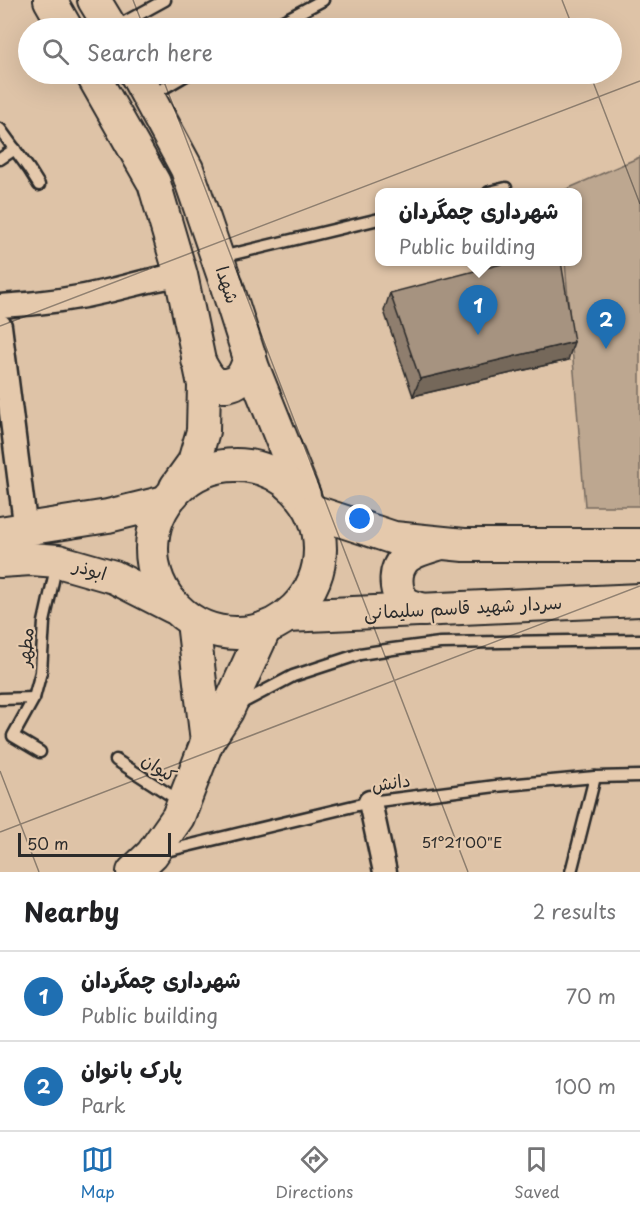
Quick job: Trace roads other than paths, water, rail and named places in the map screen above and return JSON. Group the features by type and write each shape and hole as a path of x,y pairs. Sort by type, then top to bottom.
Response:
{"main road":[{"path":"50,0 60,18"},
{"path":"94,0 106,18"},
{"path":"98,84 154,183 181,275 204,385 203,432 194,462 169,497 155,522 151,544 153,567 160,588 183,614 216,631 240,633 276,622"},
{"name":"شهدا","path":"143,85 186,169 250,357 285,452 309,506"},
{"path":"198,360 212,382 218,385 240,380 246,372 250,357"},
{"path":"13,532 108,516 169,497 192,476 216,466 242,464 267,470 289,483 309,506 319,533 320,557 315,580 303,600 276,622 227,711 207,742 178,817 142,863"},
{"path":"309,506 394,538 464,545 640,545"},
{"path":"423,609 408,604 400,597 397,585 398,574 402,561 412,553 442,543"},
{"name":"ابوذر","path":"0,561 32,559 58,561 114,578 183,614"},
{"name":"سردار شهید قاسم سلیمانی","path":"276,622 423,609 640,600"},
{"path":"183,614 207,742"}],"street":[{"path":"0,306 31,304 111,290 147,279 181,275"},
{"path":"0,326 13,532"},
{"path":"370,802 385,872"}],"lane":[{"path":"131,18 165,0"},
{"path":"289,18 323,0"},
{"path":"0,129 39,186"},
{"path":"0,159 15,149"},
{"path":"218,258 375,220"},
{"name":"مطهر","path":"40,752 13,736 34,698 41,672 44,622 58,561"},
{"path":"227,711 293,676 371,652 440,643 640,640"},
{"path":"0,699 34,698"},
{"name":"کیوان","path":"117,760 184,804"},
{"name":"دانش","path":"142,863 370,802 496,786 595,777 640,776"},
{"path":"571,872 595,777"}],"place":[{"name":"شهرداری چمگردان","path":"478,335"},
{"name":"پارک بانوان","path":"606,349"}]}
